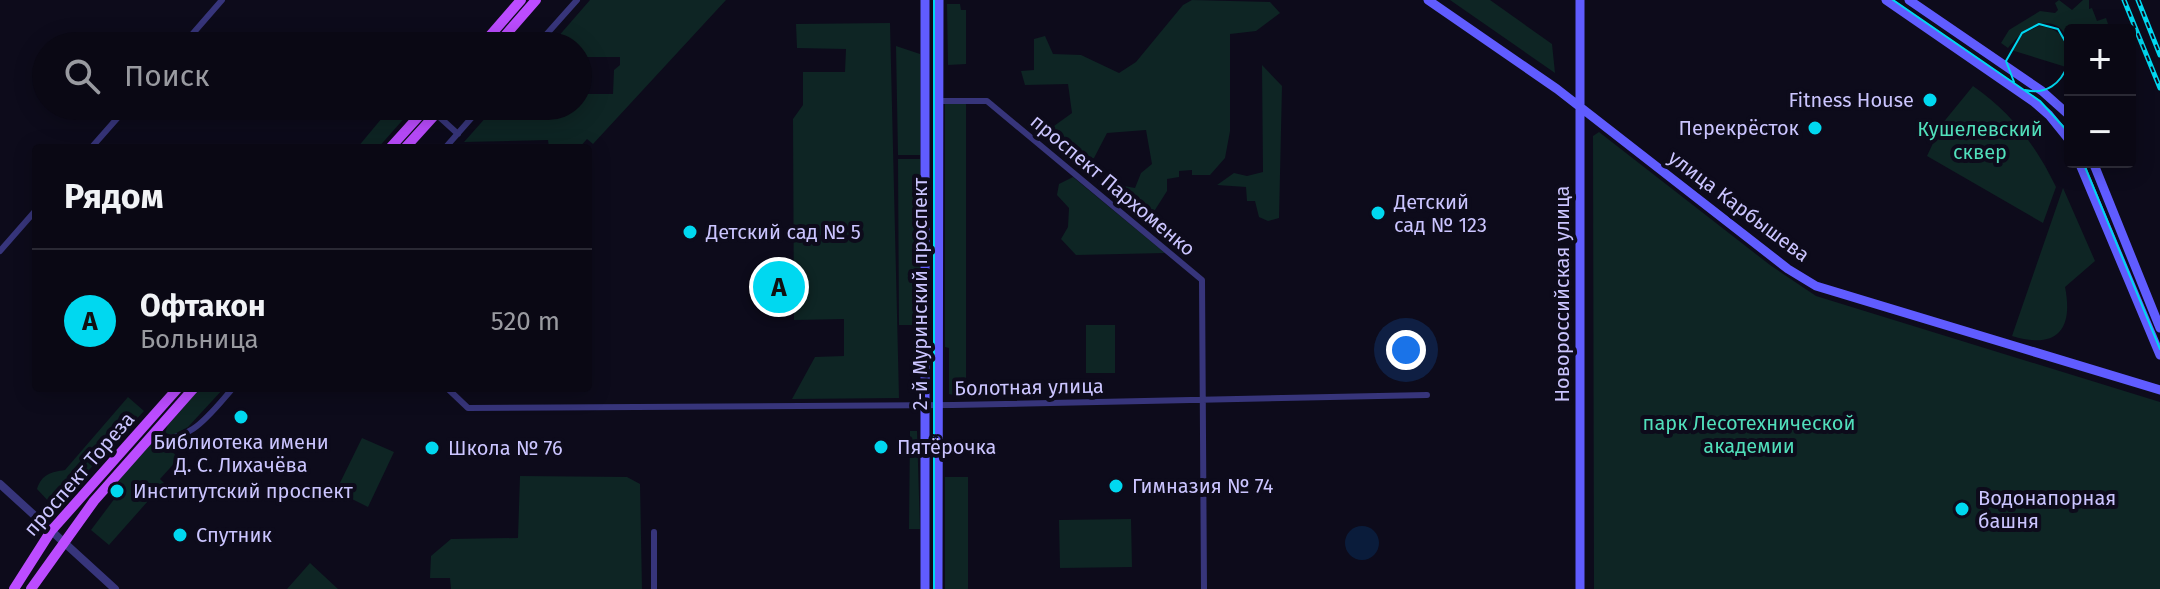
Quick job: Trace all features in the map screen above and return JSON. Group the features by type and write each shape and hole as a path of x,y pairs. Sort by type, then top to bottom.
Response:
{"main road":[{"path":"493,32 521,0"},
{"path":"508,32 536,0"},
{"name":"2-й Муринский проспект","path":"925,0 925,589"},
{"name":"2-й Муринский проспект","path":"938,589 939,0"},
{"name":"улица Карбышева","path":"1428,0 1580,108 1788,269 1816,286 2160,390"},
{"name":"Новороссийская улица","path":"1580,0 1580,589"},
{"path":"1886,0 2034,102 2064,134"},
{"path":"1909,0 2042,91 2064,111"},
{"path":"395,144 422,120"},
{"path":"408,144 427,120"},
{"path":"2082,168 2160,355"},
{"path":"2095,168 2160,328"},
{"name":"проспект Тореза","path":"14,589 51,531 174,392"},
{"name":"проспект Тореза","path":"31,589 94,501 190,392"}],"street":[{"path":"194,32 222,0"},
{"path":"548,32 577,0"},
{"name":"проспект Пархоменко","path":"939,101 987,101 1202,280 1204,589"},
{"path":"95,144 116,120"},
{"path":"445,120 458,134"},
{"path":"449,144 470,120"},
{"path":"0,251 32,215"},
{"path":"152,436 175,440 200,425 229,392"},
{"name":"Болотная улица","path":"451,392 468,408 938,405 1427,395"},
{"path":"0,484 115,589"},
{"path":"654,532 654,589"}],"green space":[{"path":"590,0 726,0 593,144 587,139 583,144 548,144 548,140 464,142 484,120 592,120 592,94 613,94 614,70 620,65 620,57 592,57 592,32 562,32"},
{"path":"1192,0 1270,2 1280,13 1256,31 1230,34 1230,131 1225,158 1210,175 1192,175 1192,170 1179,171 1179,177 1167,179 1167,191 1148,221 1109,190 1108,183 1135,188 1141,173 1152,164 1146,130 1107,133 1094,158 1079,165 1050,141 1057,138 1054,126 1072,113 1068,84 1025,85 1021,71 1034,70 1034,39 1045,36 1053,54 1081,55 1119,73 1136,62 1183,5"},
{"path":"1450,0 1490,0 1552,44 1555,73"},
{"path":"2059,0 2072,10 2083,0 2089,0 2089,9 2092,8 2097,21 2106,18 2108,24 2064,24 2064,33 2050,23 2041,24 2023,32 2008,48 2001,43 2009,30 2040,11 2055,13 2058,10 2055,3"},
{"path":"947,4 960,4 961,10 966,10 966,64 948,65"},
{"path":"890,23 899,398 792,399 815,357 844,356 844,319 794,320 793,119 803,105 803,72 845,72 846,49 797,48 796,24"},
{"path":"2039,26 2054,30 2064,41 2064,66 2011,50 2023,34"},
{"path":"896,46 920,54 920,155 898,155"},
{"path":"1262,65 1282,86 1279,218 1268,221 1259,217 1255,201 1247,201 1246,187 1217,185 1234,173 1247,176 1263,172"},
{"name":"Кушелевский сквер","path":"1973,86 1999,107 2021,131 2056,187 2043,223 1927,156 1942,124"},
{"path":"945,104 966,104 966,398 949,394 949,348 945,347"},
{"path":"380,120 403,120 382,144 360,144"},
{"name":"парк Лесотехнической академии","path":"1599,132 1770,265 1816,296 2160,402 2160,589 1594,589 1593,136"},
{"path":"898,159 920,159 920,325 899,325"},
{"path":"1073,177 1165,253 1076,255 1061,239 1068,227 1069,208 1057,195 1059,184"},
{"path":"2063,188 2095,261 2065,287 2067,315 2058,333 2040,340 2012,336"},
{"path":"1086,325 1115,325 1115,373 1086,373"},
{"path":"196,392 220,392 188,427 173,435 165,433 168,424"},
{"path":"128,397 144,411 59,502 51,504 37,489 44,477 65,470"},
{"path":"910,431 917,431 920,529 909,529"},
{"path":"362,438 394,452 368,507 336,491"},
{"path":"150,444 163,444 179,458 160,479 164,483 109,545 91,530 121,490 116,483"},
{"path":"520,476 627,477 640,484 642,589 451,589 450,578 430,578 431,556 451,539 518,538"},
{"path":"945,477 968,477 968,589 945,589"},
{"path":"1131,519 1132,567 1060,568 1059,520"},
{"path":"310,563 338,589 287,589"}],"water":[{"path":"1362,526 1374,531 1379,543 1374,555 1362,560 1350,555 1345,543 1350,531"}],"tram line":[{"path":"934,0 934,589"},
{"path":"1893,0 2040,101 2064,127"},
{"path":"2014,82 2006,61 2022,33 2039,24 2058,29 2069,48 2070,96"},
{"path":"2025,90 2046,89 2057,82 2064,71"},
{"path":"2085,168 2160,349"}],"railway":[{"path":"2124,0 2160,88"},
{"path":"2138,0 2160,55"}],"place":[{"name":"Fitness House","path":"1930,100"},
{"name":"Перекрёсток","path":"1815,128"},
{"name":"Детский сад № 123","path":"1378,213"},
{"name":"Детский сад № 5","path":"690,232"},
{"name":"Офтакон","path":"779,287"},
{"name":"Библиотека имени Д. С. Лихачёва","path":"241,417"},
{"name":"Пятёрочка","path":"881,447"},
{"name":"Школа № 76","path":"432,448"},
{"name":"Гимназия № 74","path":"1116,486"},
{"name":"Институтский проспект","path":"117,491"},
{"name":"Водонапорная башня","path":"1962,509"},
{"name":"Спутник","path":"180,535"}]}
